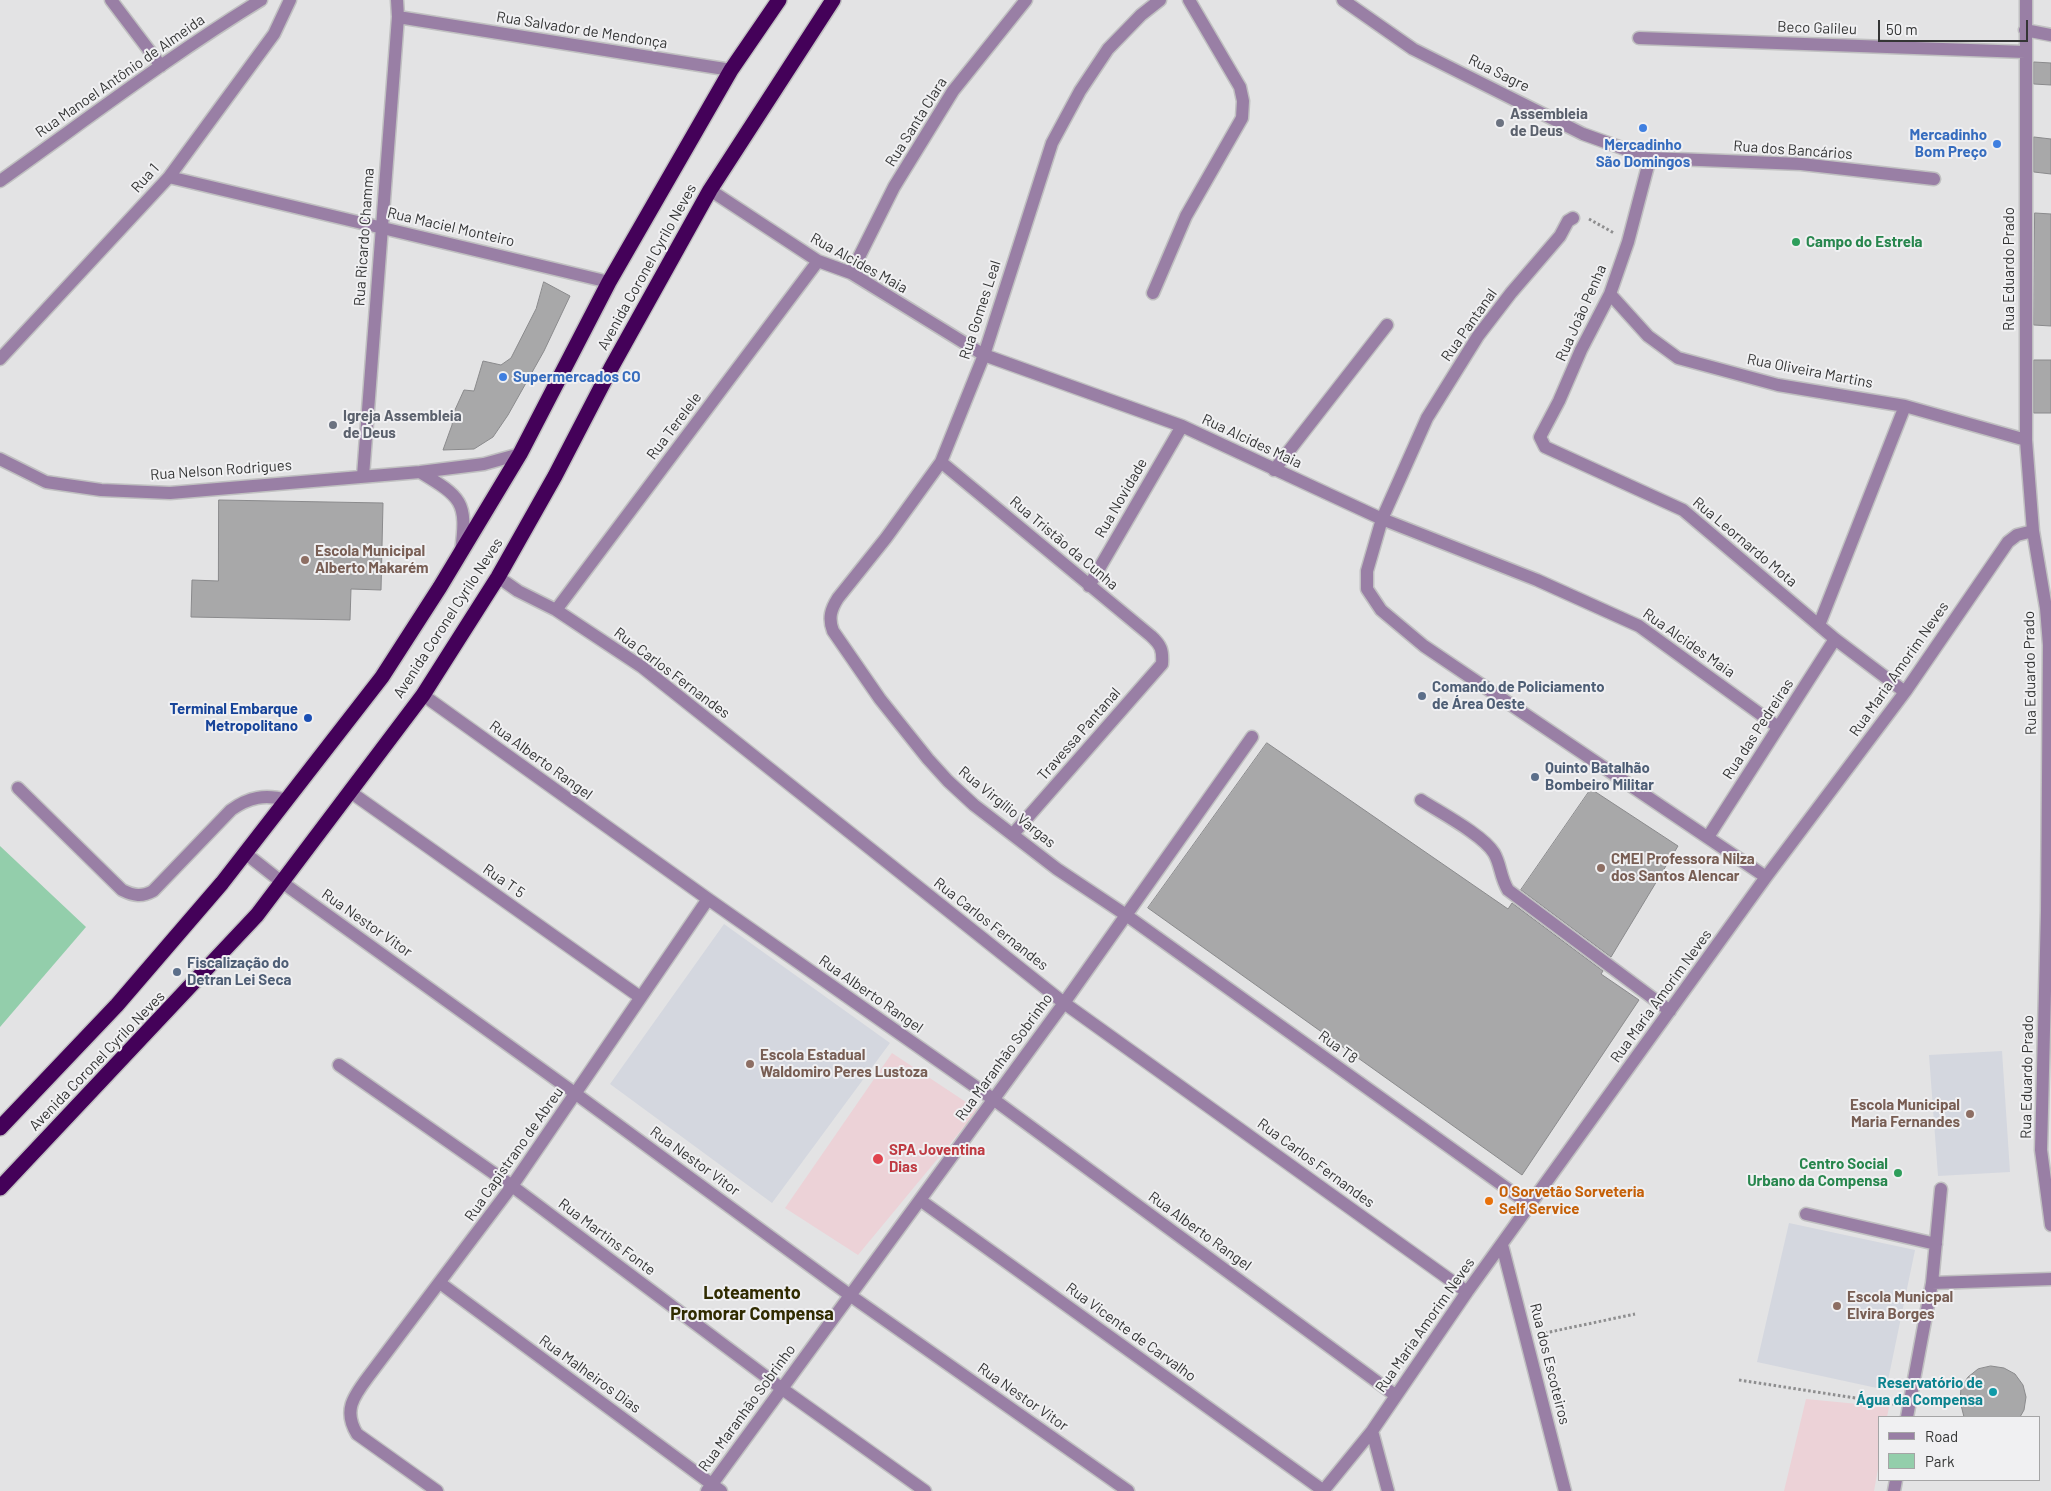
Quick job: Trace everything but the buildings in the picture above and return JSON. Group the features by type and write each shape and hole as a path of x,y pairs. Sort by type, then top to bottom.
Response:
{"highway":[{"name":"Avenida Coronel Cyrilo Neves","path":"0,1128 117,1005 222,883 382,677 520,454 609,282 731,70 779,0"},
{"name":"Avenida Coronel Cyrilo Neves","path":"0,1188 257,915 423,695 498,577 710,190 833,0"}],"street":[{"path":"110,0 161,66"},
{"name":"Rua Manoel Antônio de Almeida","path":"0,182 161,66 231,18 261,0"},
{"name":"Rua 1","path":"0,359 169,177 274,34 290,0"},
{"name":"Rua Ricardo Chamma","path":"363,476 398,17 397,0"},
{"name":"Rua Santa Clara","path":"851,273 894,187 953,91 1026,0"},
{"name":"Rua Gomes Leal","path":"833,631 830,616 838,598 886,538 941,462 984,355 1052,143 1080,91 1108,49 1141,15 1160,0"},
{"path":"1153,293 1186,216 1242,118 1243,100 1240,87 1189,0"},
{"name":"Rua Sagre","path":"1343,0 1412,50 1583,134 1650,158"},
{"name":"Rua Eduardo Prado","path":"2026,0 2026,440 2033,531 2046,608 2049,645 2048,1042 2041,1150 2051,1225"},
{"name":"Rua Salvador de Mendonça","path":"398,17 731,70"},
{"path":"2025,30 2051,35"},
{"name":"Beco Galileu","path":"1639,38 2025,52"},
{"name":"Rua dos Bancários","path":"1650,158 1801,164 1934,179"},
{"name":"Rua João Penha","path":"1545,447 1540,436 1559,401 1581,350 1610,294 1628,242 1650,158"},
{"name":"Rua Maciel Monteiro","path":"169,177 609,282"},
{"name":"Rua Alcides Maia","path":"710,190 818,261 851,273 984,355 1182,426 1382,519 1537,580 1639,626 1778,727"},
{"name":"Rua Pantanal","path":"1573,218 1568,221 1560,236 1478,336 1427,418 1382,519 1366,571 1367,589 1380,610 1424,646 1766,877"},
{"name":"Rua Terelele","path":"556,610 818,261"},
{"name":"Rua Oliveira Martins","path":"1610,294 1648,336 1678,358 1778,384 1906,406 2026,440"},
{"path":"1274,470 1387,325"},
{"path":"1819,625 1906,406"},
{"name":"Rua Novidade","path":"1089,586 1182,426"},
{"name":"Rua Leornardo Mota","path":"1545,447 1683,510 1835,639 1906,692"},
{"name":"Rua Nelson Rodrigues","path":"0,460 46,482 101,490 170,493 420,472 484,464 520,454"},
{"name":"Rua Tristão da Cunha","path":"941,462 1151,636 1160,645 1163,652"},
{"path":"420,472 450,490 459,503 464,514 460,552"},
{"name":"Rua Maria Amorim Neves","path":"1323,1491 1372,1431 1467,1292 1766,877 1906,692 2008,542 2017,535 2033,531"},
{"name":"Rua Carlos Fernandes","path":"498,577 518,591 556,610 642,668 1064,1003 1467,1292"},
{"name":"Rua Virgílio Vargas","path":"833,631 880,699 948,782 974,805 1057,869 1126,915"},
{"name":"Rua das Pedreiras","path":"1708,838 1835,639"},
{"name":"Travessa Pantanal","path":"1013,834 1162,664 1163,652"},
{"name":"Rua Alberto Rangel","path":"423,695 708,900 993,1099 1395,1395"},
{"name":"Rua Maranhão Sobrinho","path":"713,1489 781,1388 851,1296 1064,1003 1252,737"},
{"path":"18,788 122,890 132,895 144,896 153,891 231,810 243,801 256,797 272,796 287,800"},
{"name":"Rua T 5","path":"349,791 640,997"},
{"path":"1421,800 1486,842 1495,854 1502,880 1508,890 1670,1011"},
{"name":"Rua Nestor Vitor","path":"245,853 283,883 576,1094 851,1296 1128,1491"},
{"name":"Rua Capistrano de Abreu","path":"436,1491 357,1434 351,1425 349,1416 357,1392 512,1186 708,900"},
{"name":"Rua T8","path":"1126,915 1530,1205"},
{"name":"Rua Martins Fonte","path":"339,1065 512,1186 781,1388 925,1491"},
{"path":"1908,1412 1932,1283 1941,1189"},
{"name":"Rua Vicente de Carvalho","path":"920,1200 1323,1491"},
{"path":"1806,1214 1936,1244"},
{"name":"Rua dos Escoteiros","path":"1502,1245 1566,1491"},
{"path":"1932,1283 2051,1279"},
{"name":"Rua Malheiros Dias","path":"440,1283 713,1489"},
{"path":"1372,1431 1388,1491"}],"path":[{"path":"1573,218 1588,219 1628,242"},
{"path":"1527,1336 1635,1314"},
{"path":"1739,1380 1908,1412"}],"shaded area":[{"name":"Escola Estadual Waldomiro Peres Lustoza","path":"724,924 890,1043 772,1203 610,1084"},
{"name":"Escola Municipal Maria Fernandes","path":"2002,1051 2010,1172 1938,1176 1929,1055"},
{"name":"SPA Joventina Dias","path":"892,1053 978,1110 858,1255 785,1208"},
{"name":"Escola Municpal Elvira Borges","path":"1789,1223 1915,1250 1886,1390 1757,1362"},
{"path":"1806,1399 1889,1407 1887,1416 1878,1416 1878,1469 1874,1491 1784,1491"}],"green space":[{"path":"0,846 86,927 0,1027"}],"place":[{"name":"Assembleia de Deus","path":"1500,123"},
{"name":"Mercadinho São Domingos","path":"1643,128"},
{"name":"Mercadinho Bom Preço","path":"1997,144"},
{"name":"Campo do Estrela","path":"1796,242"},
{"name":"Supermercados CO","path":"503,377"},
{"name":"Igreja Assembleia de Deus","path":"333,425"},
{"name":"Escola Municipal Alberto Makarém","path":"305,560"},
{"name":"Comando de Policiamento de Área Oeste","path":"1422,696"},
{"name":"Terminal Embarque Metropolitano","path":"308,718"},
{"name":"Quinto Batalhão Bombeiro Militar","path":"1535,777"},
{"name":"CMEI Professora Nilza dos Santos Alencar","path":"1601,868"},
{"name":"Fiscalização do Detran Lei Seca","path":"177,972"},
{"name":"Escola Estadual Waldomiro Peres Lustoza","path":"750,1064"},
{"name":"Escola Municipal Maria Fernandes","path":"1970,1114"},
{"name":"SPA Joventina Dias","path":"878,1159"},
{"name":"Centro Social Urbano da Compensa","path":"1898,1173"},
{"name":"O Sorvetão Sorveteria Self Service","path":"1489,1201"},
{"name":"Escola Municpal Elvira Borges","path":"1837,1306"},
{"name":"Reservatório de Água da Compensa","path":"1993,1392"}],"district":[{"name":"Loteamento Promorar Compensa","path":"752,1304"}]}
